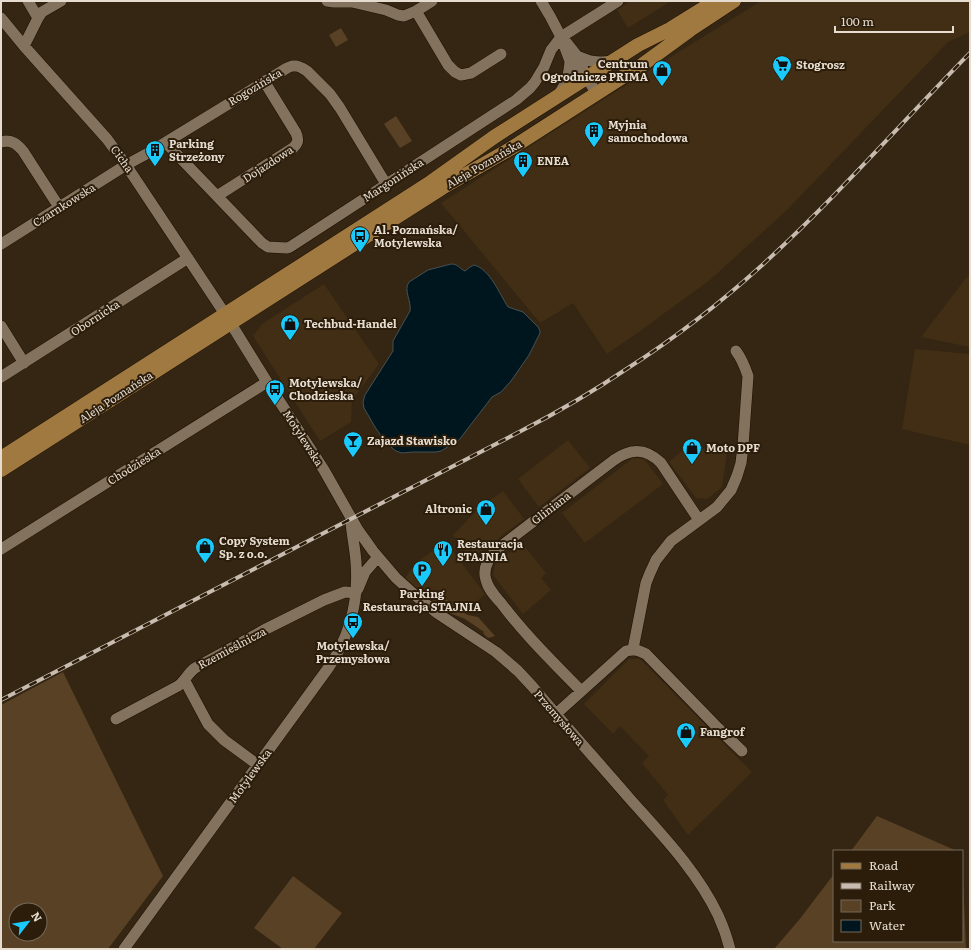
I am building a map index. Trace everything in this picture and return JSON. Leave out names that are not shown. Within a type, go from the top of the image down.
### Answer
[{"type":"main road","name":"Aleja Poznańska","points":[[1,470],[432,182],[494,137],[638,45],[676,26],[715,1]]},
{"type":"main road","name":"Aleja Poznańska","points":[[1,458],[442,188],[520,143],[642,65],[690,30],[734,1]]},
{"type":"main road","points":[[520,143],[517,136],[518,131],[530,114]]},
{"type":"street","points":[[28,1],[38,18]]},
{"type":"street","points":[[24,46],[42,12],[61,1]]},
{"type":"street","points":[[327,1],[352,2],[386,10],[401,16],[416,11],[432,1]]},
{"type":"street","points":[[541,1],[561,37],[597,94]]},
{"type":"street","name":"Margonińska","points":[[166,142],[262,243],[268,247],[287,248],[509,105],[535,82],[544,67],[551,50],[561,37],[618,1]]},
{"type":"street","points":[[416,11],[448,65],[455,72],[463,75],[471,73],[501,54]]},
{"type":"street","name":"Cicha","points":[[1,18],[5,31],[24,46],[107,139],[126,165],[228,319]]},
{"type":"street","points":[[574,58],[596,63],[612,61]]},
{"type":"street","points":[[557,97],[567,82],[574,58]]},
{"type":"street","name":"Rogozińska","points":[[126,165],[264,81],[292,66],[302,68],[330,94],[386,184]]},
{"type":"street","name":"Dojazdowa","points":[[217,196],[293,148],[298,141],[296,134],[264,81]]},
{"type":"street","points":[[1,142],[10,141],[24,151],[60,208]]},
{"type":"street","name":"Czarnkowska","points":[[1,244],[126,165]]},
{"type":"street","name":"Obornicka","points":[[1,377],[188,258]]},
{"type":"street","name":"Motylewska","points":[[124,949],[333,661],[349,628],[356,593],[356,561],[351,519],[327,476],[228,319]]},
{"type":"street","points":[[1,326],[24,362]]},
{"type":"street","points":[[633,649],[646,583],[656,560],[671,541],[717,507],[731,490],[737,476],[741,463],[743,446],[748,376],[746,368],[736,351]]},
{"type":"street","name":"Chodzieska","points":[[1,549],[267,382]]},
{"type":"street","name":"Gliniana","points":[[581,691],[516,623],[490,589],[486,580],[485,571],[490,557],[502,545],[614,460],[630,452],[647,452],[655,457],[661,463],[699,520]]},
{"type":"street","name":"Przemysłowa","points":[[351,519],[365,541],[396,578],[446,619],[485,644],[509,662],[532,686],[662,835],[697,878],[717,914],[730,949]]},
{"type":"street","points":[[356,561],[364,554],[375,554]]},
{"type":"street","name":"Motylewska","points":[[356,593],[375,554]]},
{"type":"street","name":"Rzemieślnicza","points":[[116,719],[178,686],[185,681],[190,671],[264,630],[336,595],[345,592],[356,593]]},
{"type":"street","points":[[556,714],[626,652],[633,649],[646,654],[742,751]]},
{"type":"street","points":[[185,681],[208,724],[224,740],[258,765]]},
{"type":"shaded area","points":[[628,1],[671,1],[628,28],[617,10]]},
{"type":"shaded area","points":[[761,1],[970,1],[970,32],[948,42],[787,210],[711,279],[607,354],[573,303],[540,323],[441,203]]},
{"type":"shaded area","points":[[970,277],[970,347],[921,337],[966,278]]},
{"type":"shaded area","points":[[324,284],[379,364],[352,400],[351,422],[320,441],[253,336],[262,324]]},
{"type":"shaded area","points":[[915,349],[970,354],[970,445],[902,429]]},
{"type":"shaded area","points":[[568,440],[590,468],[539,507],[518,479]]},
{"type":"shaded area","points":[[687,447],[727,452],[722,487],[707,499],[696,498],[669,462]]},
{"type":"shaded area","points":[[633,458],[644,459],[663,484],[585,543],[562,513]]},
{"type":"shaded area","points":[[503,491],[524,519],[472,559],[453,535],[478,509]]},
{"type":"shaded area","points":[[445,541],[485,594],[460,617],[450,613],[431,600],[405,578],[416,563]]},
{"type":"shaded area","points":[[522,543],[546,573],[541,578],[551,590],[523,614],[493,575],[495,564]]},
{"type":"shaded area","points":[[629,659],[640,659],[752,772],[688,835],[663,800],[668,795],[642,763],[649,756],[620,726],[613,734],[584,704]]},
{"type":"green space","points":[[341,28],[348,40],[336,47],[329,35]]},
{"type":"green space","points":[[396,116],[412,141],[400,148],[384,124]]},
{"type":"green space","points":[[443,599],[447,600],[464,613],[478,617],[495,636],[488,638],[483,633],[484,632],[465,619],[450,613],[439,605]]},
{"type":"green space","points":[[63,672],[163,876],[108,949],[1,949],[1,705]]},
{"type":"green space","points":[[877,816],[955,850],[852,850]]},
{"type":"green space","points":[[833,875],[833,942],[963,942],[963,877],[966,949],[774,949],[799,920]]},
{"type":"green space","points":[[293,876],[342,913],[314,949],[283,949],[254,928]]},
{"type":"water","points":[[451,264],[465,271],[474,265],[480,267],[490,277],[508,307],[523,312],[538,327],[540,333],[529,355],[511,381],[501,392],[492,397],[459,440],[441,451],[402,453],[396,451],[386,443],[364,408],[363,402],[365,395],[393,351],[393,341],[410,311],[407,285],[409,282],[428,270]]},
{"type":"railway","points":[[1,700],[535,424],[589,393],[645,357],[680,333],[760,267],[841,189],[970,53]]},
{"type":"place","name":"Stogrosz","points":[[782,82]]},
{"type":"place","name":"Centrum Ogrodnicze PRIMA","points":[[662,87]]},
{"type":"place","name":"Myjnia samochodowa","points":[[594,148]]},
{"type":"place","name":"Parking Strzeżony","points":[[155,167]]},
{"type":"place","name":"ENEA","points":[[523,178]]},
{"type":"place","name":"Al. Poznańska/ Motylewska","points":[[360,253]]},
{"type":"place","name":"Techbud-Handel","points":[[290,341]]},
{"type":"place","name":"Motylewska/ Chodzieska","points":[[275,406]]},
{"type":"place","name":"Zajazd Stawisko","points":[[353,458]]},
{"type":"place","name":"Moto DPF","points":[[692,465]]},
{"type":"place","name":"Altronic","points":[[486,526]]},
{"type":"place","name":"Copy System Sp. z o.o.","points":[[205,564]]},
{"type":"place","name":"Restauracja STAJNIA","points":[[443,567]]},
{"type":"place","name":"Parking Restauracja STAJNIA","points":[[422,587]]},
{"type":"place","name":"Motylewska/ Przemysłowa","points":[[353,639]]},
{"type":"place","name":"Fangrof","points":[[686,749]]}]
